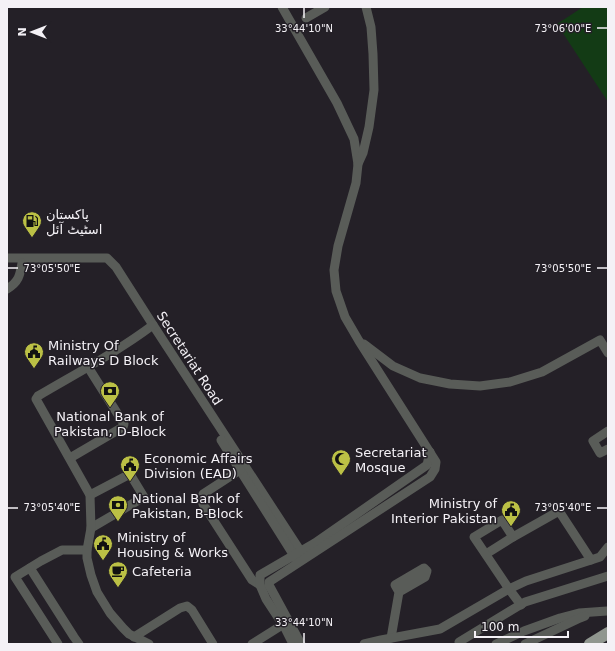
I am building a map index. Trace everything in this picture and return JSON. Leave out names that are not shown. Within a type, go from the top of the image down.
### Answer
[{"type":"main road","points":[[590,644],[608,633]]},
{"type":"street","points":[[282,7],[337,103],[354,138],[358,164],[356,183],[338,246],[334,270],[336,291],[345,317],[359,341],[436,462],[435,469],[430,477],[300,557],[260,575],[260,585],[266,599],[301,644]]},
{"type":"street","points":[[306,18],[325,7]]},
{"type":"street","points":[[358,164],[363,153],[369,128],[374,90],[371,27],[366,7]]},
{"type":"street","name":"Secretariat Road","points":[[7,258],[108,258],[116,267],[240,470],[300,557]]},
{"type":"street","name":"Secretariat Road","points":[[7,263],[96,262],[109,266],[114,270],[300,557]]},
{"type":"street","points":[[7,289],[14,285],[11,283],[20,275],[22,263]]},
{"type":"street","points":[[149,644],[134,636],[116,621],[97,592],[87,558],[91,528],[90,495],[36,399],[38,396],[151,326]]},
{"type":"street","points":[[359,341],[393,366],[420,378],[450,384],[480,386],[510,382],[542,372],[600,340],[608,353]]},
{"type":"street","points":[[70,458],[122,427],[124,424],[88,366]]},
{"type":"street","points":[[608,431],[593,442],[600,453],[608,449]]},
{"type":"street","points":[[293,644],[286,623],[269,586],[269,582],[321,539],[427,465],[430,452]]},
{"type":"street","points":[[240,470],[203,494],[202,504],[252,580],[260,585]]},
{"type":"street","points":[[90,495],[130,474],[144,497],[91,528]]},
{"type":"street","points":[[486,554],[512,536],[559,511],[592,560]]},
{"type":"street","points":[[512,536],[502,520],[474,537],[521,605]]},
{"type":"street","points":[[364,644],[440,629],[509,589],[526,581],[600,557],[608,547]]},
{"type":"street","points":[[58,644],[15,577],[62,550],[87,550]]},
{"type":"street","points":[[30,568],[79,644]]},
{"type":"street","points":[[459,642],[525,602],[608,576]]},
{"type":"street","points":[[391,638],[399,592]]},
{"type":"street","points":[[134,636],[180,608],[187,606],[192,610],[213,644]]},
{"type":"street","points":[[496,644],[560,618],[579,613],[604,611],[580,618],[525,644]]},
{"type":"street","points":[[252,644],[286,623]]},
{"type":"green space","points":[[583,7],[608,7],[608,102],[557,24]]},
{"type":"place","name":"پاکستان اسٹیٹ آئل","points":[[32,238]]},
{"type":"place","name":"Ministry Of Railways D Block","points":[[34,369]]},
{"type":"place","name":"National Bank of Pakistan, D-Block","points":[[110,408]]},
{"type":"place","name":"Secretariat Mosque","points":[[341,476]]},
{"type":"place","name":"Economic Affairs Division (EAD)","points":[[130,482]]},
{"type":"place","name":"National Bank of Pakistan, B-Block","points":[[118,522]]},
{"type":"place","name":"Ministry of Interior Pakistan","points":[[511,527]]},
{"type":"place","name":"Ministry of Housing & Works","points":[[103,561]]},
{"type":"place","name":"Cafeteria","points":[[118,588]]}]
